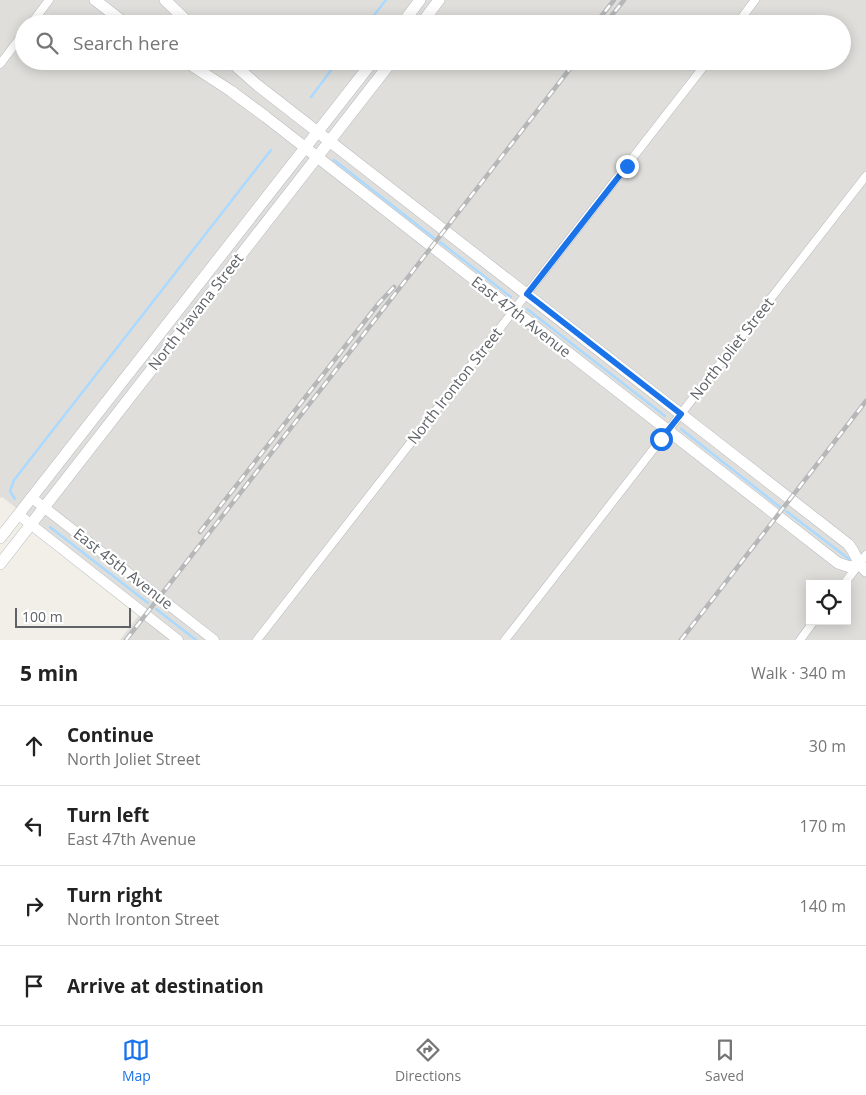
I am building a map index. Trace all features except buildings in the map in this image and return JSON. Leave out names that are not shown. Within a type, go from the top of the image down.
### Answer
[{"type":"main road","points":[[96,0],[115,15]]},
{"type":"main road","points":[[165,0],[181,15]]},
{"type":"main road","points":[[409,15],[420,0]]},
{"type":"main road","points":[[428,15],[439,0]]},
{"type":"main road","name":"East 47th Avenue","points":[[199,70],[236,94],[838,563],[843,566],[862,568]]},
{"type":"main road","name":"East 47th Avenue","points":[[239,70],[848,544],[854,551],[862,568]]},
{"type":"main road","name":"North Havana Street","points":[[0,538],[366,70]]},
{"type":"main road","name":"North Havana Street","points":[[0,564],[385,70]]},
{"type":"street","points":[[38,15],[49,0]]},
{"type":"street","points":[[744,15],[756,0]]},
{"type":"street","points":[[0,64],[15,45]]},
{"type":"street","name":"North Ironton Street","points":[[257,640],[701,70]]},
{"type":"street","name":"North Joliet Street","points":[[505,640],[866,176]]},
{"type":"street","name":"East 45th Avenue","points":[[32,498],[214,640]]},
{"type":"street","name":"East 45th Avenue","points":[[19,515],[178,640]]},
{"type":"street","points":[[848,580],[862,568],[866,555]]},
{"type":"street","points":[[800,640],[811,625]]},
{"type":"shaded area","points":[[0,0],[866,0],[866,640],[120,640],[145,607],[2,497],[0,498]]},
{"type":"waterway","points":[[374,15],[386,0]]},
{"type":"waterway","points":[[311,97],[331,70]]},
{"type":"waterway","points":[[15,499],[10,491],[14,480],[271,150]]},
{"type":"waterway","points":[[334,160],[434,238]]},
{"type":"waterway","points":[[440,242],[511,297]]},
{"type":"waterway","points":[[527,309],[665,416]]},
{"type":"waterway","points":[[681,429],[780,507]]},
{"type":"waterway","points":[[786,511],[849,559]]},
{"type":"waterway","points":[[50,527],[148,603]]},
{"type":"waterway","points":[[156,609],[196,640]]},
{"type":"railway","points":[[602,15],[614,0]]},
{"type":"railway","points":[[612,15],[624,0]]},
{"type":"railway","points":[[126,640],[569,70]]},
{"type":"railway","points":[[200,532],[379,303],[394,287]]},
{"type":"railway","points":[[681,640],[866,401]]},
{"type":"route","points":[[627,166],[527,294],[681,414],[661,439]]}]
